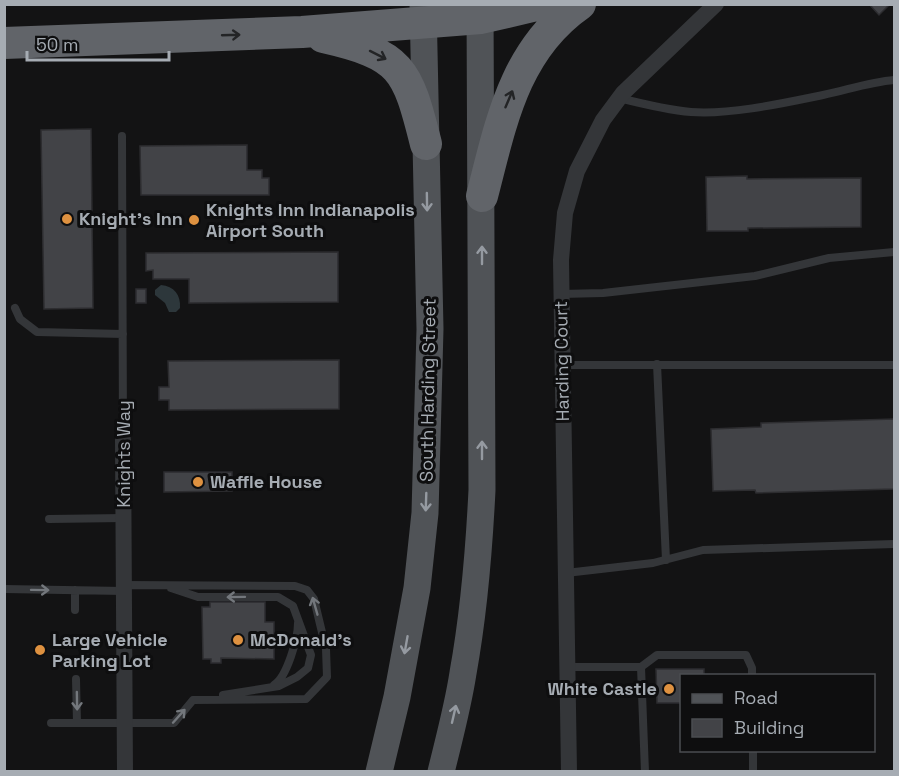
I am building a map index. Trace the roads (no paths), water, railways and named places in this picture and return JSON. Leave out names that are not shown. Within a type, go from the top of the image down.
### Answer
[{"type":"highway","points":[[4,43],[302,32],[423,13],[480,11],[540,4]]},
{"type":"highway","points":[[482,196],[504,110],[522,68],[542,39],[580,4]]},
{"type":"highway","points":[[302,32],[354,44],[394,63],[414,96],[426,144]]},
{"type":"main road","points":[[441,771],[463,674],[479,541],[482,478],[480,11]]},
{"type":"main road","name":"South Harding Street","points":[[379,771],[397,697],[417,588],[425,513],[430,329],[423,13]]},
{"type":"street","name":"Harding Court","points":[[569,771],[561,294],[565,213],[577,171],[603,120],[619,98],[716,4]]},
{"type":"street","name":"Knights Way","points":[[123,440],[125,771]]},
{"type":"lane","points":[[619,98],[693,112],[732,110],[894,80]]},
{"type":"lane","name":"Knights Way","points":[[122,136],[123,440]]},
{"type":"lane","points":[[561,294],[603,293],[755,276],[829,258],[894,252]]},
{"type":"lane","points":[[15,308],[20,319],[37,332],[123,334]]},
{"type":"lane","points":[[657,364],[666,560]]},
{"type":"lane","points":[[562,365],[894,365]]},
{"type":"lane","points":[[49,519],[124,518]]},
{"type":"lane","points":[[566,573],[608,570],[666,560],[703,550],[894,544]]},
{"type":"lane","points":[[51,723],[174,723],[193,700],[260,690],[287,682],[304,673],[310,664],[309,648],[293,606],[278,597],[198,597],[163,585]]},
{"type":"lane","points":[[4,589],[75,590],[163,585],[295,586],[306,590],[314,598],[326,650],[327,677],[306,699],[193,700]]},
{"type":"lane","points":[[75,590],[75,610]]},
{"type":"lane","points":[[260,690],[277,683],[282,678],[297,633],[298,618]]},
{"type":"lane","points":[[568,667],[641,667],[657,655],[746,655],[752,668],[752,674]]},
{"type":"lane","points":[[641,667],[645,771]]},
{"type":"lane","points":[[76,679],[77,723]]},
{"type":"lane","points":[[753,752],[753,771]]},
{"type":"place","name":"Knight's Inn","points":[[67,219]]},
{"type":"place","name":"Knights Inn Indianapolis Airport South","points":[[194,220]]},
{"type":"place","name":"Waffle House","points":[[198,482]]},
{"type":"place","name":"McDonald's","points":[[238,640]]},
{"type":"place","name":"Large Vehicle Parking Lot","points":[[40,650]]},
{"type":"place","name":"White Castle","points":[[669,689]]}]
